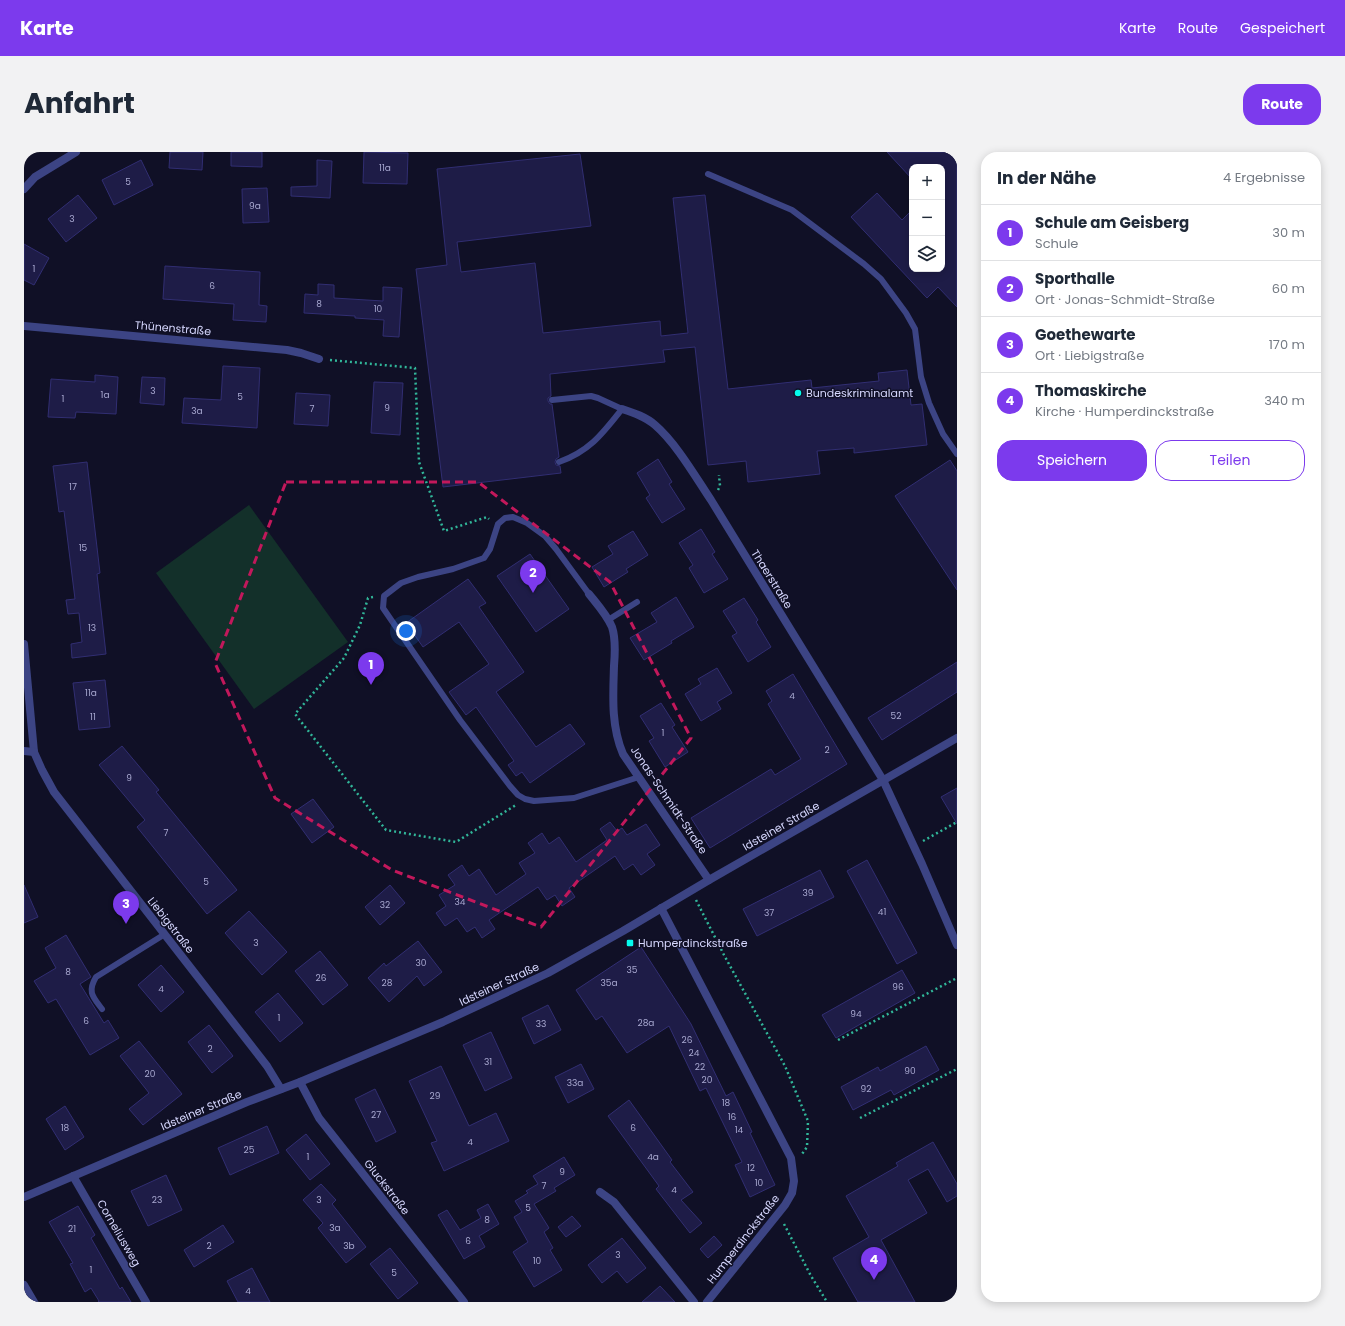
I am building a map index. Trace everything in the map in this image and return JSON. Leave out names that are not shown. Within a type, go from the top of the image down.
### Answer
[{"type":"street","points":[[24,189],[36,177],[76,152]]},
{"type":"street","name":"Thünenstraße","points":[[24,326],[287,350],[319,359]]},
{"type":"street","name":"Thaerstraße","points":[[622,409],[640,416],[655,425],[685,460],[711,500],[883,780],[914,846],[957,945]]},
{"type":"street","name":"Jonas-Schmidt-Straße","points":[[589,594],[612,628],[615,649],[613,704],[618,742],[623,754],[708,880]]},
{"type":"street","name":"Liebigstraße","points":[[24,644],[34,752],[54,792],[267,1066],[281,1089]]},
{"type":"street","name":"Idsteiner Straße","points":[[24,1197],[247,1102],[300,1082],[443,1022],[514,989],[580,956],[708,880],[957,738]]},
{"type":"street","points":[[24,751],[34,752]]},
{"type":"street","name":"Humperdinckstraße","points":[[661,908],[791,1158],[794,1181],[792,1193],[778,1213],[707,1302]]},
{"type":"street","name":"Gluckstraße","points":[[300,1082],[319,1118],[464,1302]]},
{"type":"street","name":"Corneliusweg","points":[[73,1176],[146,1302]]},
{"type":"street","points":[[600,1192],[614,1202],[694,1302]]},
{"type":"street","points":[[24,1285],[34,1302]]},
{"type":"lane","points":[[708,174],[792,210],[864,264],[884,282],[906,313],[915,329],[922,377],[929,403],[943,434],[957,454]]},
{"type":"lane","points":[[552,400],[591,396],[622,409],[596,440],[573,456],[559,462]]},
{"type":"lane","points":[[589,594],[545,536],[527,523],[513,517],[505,518],[498,524],[490,549],[484,558],[453,569],[418,577],[402,583],[384,596],[383,608],[460,720],[518,795],[525,799],[534,801],[574,798],[639,777]]},
{"type":"lane","points":[[608,620],[637,602]]},
{"type":"lane","points":[[102,1009],[92,996],[91,985],[96,977],[165,934]]},
{"type":"path","points":[[319,359],[415,368],[419,462],[444,531],[487,517],[498,524]]},
{"type":"path","points":[[719,475],[720,482]]},
{"type":"path","points":[[384,596],[368,598],[360,625],[344,658],[295,714],[386,830],[456,842],[525,799]]},
{"type":"path","points":[[914,846],[957,822]]},
{"type":"path","points":[[691,891],[724,955],[786,1066],[808,1121],[807,1147],[792,1167]]},
{"type":"path","points":[[838,1040],[957,978]]},
{"type":"path","points":[[860,1118],[957,1069]]},
{"type":"path","points":[[778,1213],[811,1276],[827,1302]]},
{"type":"highlighted area","points":[[286,482],[478,482],[610,582],[691,738],[541,927],[392,870],[275,798],[215,663]]},
{"type":"green space","points":[[249,505],[348,642],[254,709],[156,573]]},
{"type":"building","points":[[170,152],[203,152],[202,170],[169,168]]},
{"type":"building","points":[[231,152],[262,152],[262,167],[231,166]]},
{"type":"building","points":[[364,152],[408,153],[407,184],[363,183]]},
{"type":"building","points":[[887,152],[957,152],[957,307],[938,287],[927,298],[851,217],[877,193],[902,220],[909,213],[909,272],[945,272],[945,164],[909,164],[909,176]]},
{"type":"building","points":[[580,154],[591,226],[457,242],[461,272],[535,263],[543,333],[660,321],[661,336],[688,333],[673,198],[705,195],[728,389],[811,380],[812,388],[879,381],[878,373],[907,370],[911,405],[922,404],[927,445],[854,453],[854,448],[817,451],[820,474],[748,482],[746,461],[708,465],[695,347],[663,350],[665,362],[550,374],[551,396],[548,398],[548,401],[552,404],[559,457],[555,462],[556,465],[560,466],[561,473],[443,487],[416,269],[447,265],[437,169]]},
{"type":"building","points":[[141,160],[153,185],[114,205],[102,180]]},
{"type":"building","points":[[317,160],[332,161],[330,198],[291,196],[291,187],[317,186]]},
{"type":"building","points":[[267,188],[269,222],[243,223],[242,189]]},
{"type":"building","points":[[78,195],[97,218],[66,242],[48,219]]},
{"type":"building","points":[[24,244],[49,258],[34,285],[24,280]]},
{"type":"building","points":[[165,266],[260,272],[259,305],[267,306],[266,322],[233,320],[234,304],[163,299]]},
{"type":"building","points":[[318,284],[334,285],[334,298],[383,301],[383,287],[402,288],[399,337],[383,336],[384,320],[355,318],[355,316],[304,313],[305,294],[318,295]]},
{"type":"building","points":[[223,366],[260,368],[257,428],[182,423],[184,398],[221,400]]},
{"type":"building","points":[[95,375],[118,377],[116,414],[76,412],[75,418],[48,417],[51,379],[95,382]]},
{"type":"building","points":[[142,377],[165,378],[164,405],[140,403]]},
{"type":"building","points":[[374,382],[403,383],[400,435],[371,433]]},
{"type":"building","points":[[296,393],[330,395],[328,426],[294,424]]},
{"type":"building","points":[[658,459],[672,482],[669,484],[685,509],[662,523],[646,498],[650,495],[637,473]]},
{"type":"building","points":[[950,460],[957,471],[957,590],[895,496]]},
{"type":"building","points":[[87,462],[100,573],[97,574],[106,654],[72,658],[71,644],[82,642],[79,613],[68,614],[66,600],[75,599],[64,511],[59,512],[53,466]]},
{"type":"building","points":[[701,529],[715,552],[712,554],[728,579],[704,593],[689,568],[693,565],[679,543]]},
{"type":"building","points":[[633,531],[648,555],[626,569],[628,572],[604,587],[592,567],[613,554],[608,546]]},
{"type":"building","points":[[530,554],[569,609],[536,632],[497,576]]},
{"type":"building","points":[[468,579],[486,603],[479,607],[524,672],[496,692],[536,747],[570,724],[585,744],[530,783],[522,772],[516,776],[508,765],[514,761],[476,707],[466,715],[449,692],[489,664],[459,622],[423,647],[406,623]]},
{"type":"building","points":[[676,597],[694,627],[671,641],[672,643],[644,660],[630,638],[657,622],[651,613]]},
{"type":"building","points":[[744,598],[758,620],[756,622],[771,647],[748,662],[732,636],[737,633],[723,611]]},
{"type":"building","points":[[957,662],[957,692],[882,740],[868,718]]},
{"type":"building","points":[[717,668],[732,693],[717,702],[721,709],[701,721],[685,694],[701,684],[698,679]]},
{"type":"building","points":[[793,674],[847,764],[710,848],[691,818],[771,769],[775,775],[801,759],[768,704],[772,701],[766,691]]},
{"type":"building","points":[[105,680],[110,727],[79,730],[73,683]]},
{"type":"building","points":[[661,703],[675,725],[672,727],[688,752],[665,767],[649,741],[654,738],[640,716]]},
{"type":"building","points":[[122,746],[159,790],[156,792],[237,890],[207,914],[137,827],[145,820],[99,765]]},
{"type":"building","points":[[957,788],[957,824],[941,797]]},
{"type":"building","points":[[313,799],[334,827],[312,843],[291,814]]},
{"type":"building","points":[[610,822],[617,831],[622,828],[627,835],[646,824],[660,845],[647,854],[655,865],[641,875],[633,864],[624,870],[615,856],[569,888],[575,897],[562,906],[555,895],[547,900],[538,887],[489,920],[495,929],[482,938],[475,927],[467,932],[457,918],[445,926],[436,913],[446,906],[439,895],[455,885],[448,875],[462,865],[469,876],[479,869],[496,895],[526,874],[519,863],[535,853],[528,843],[542,833],[549,844],[559,837],[576,862],[607,840],[600,829]]},
{"type":"building","points":[[867,860],[917,953],[897,964],[847,871]]},
{"type":"building","points":[[820,870],[834,897],[757,936],[743,909]]},
{"type":"building","points":[[24,885],[38,917],[24,923]]},
{"type":"building","points":[[390,885],[405,903],[380,925],[365,907]]},
{"type":"building","points":[[249,911],[287,952],[262,975],[225,933]]},
{"type":"building","points":[[66,935],[91,977],[80,984],[104,1023],[108,1020],[119,1038],[90,1055],[56,999],[48,1003],[34,981],[56,968],[45,948]]},
{"type":"building","points":[[418,941],[442,972],[424,986],[417,976],[389,1002],[368,978],[384,963],[386,966]]},
{"type":"building","points":[[641,947],[691,1024],[726,1096],[733,1092],[752,1132],[750,1133],[775,1185],[750,1197],[735,1165],[742,1162],[706,1088],[700,1091],[669,1026],[627,1053],[602,1016],[596,1020],[576,990]]},
{"type":"building","points":[[320,951],[348,985],[323,1005],[295,971]]},
{"type":"building","points":[[161,965],[184,992],[161,1012],[138,985]]},
{"type":"building","points":[[902,970],[915,993],[836,1038],[822,1015]]},
{"type":"building","points":[[278,993],[303,1023],[280,1042],[255,1012]]},
{"type":"building","points":[[548,1005],[561,1030],[534,1044],[522,1018]]},
{"type":"building","points":[[209,1025],[233,1056],[212,1073],[188,1042]]},
{"type":"building","points":[[491,1032],[512,1078],[485,1091],[463,1045]]},
{"type":"building","points":[[139,1041],[182,1094],[143,1125],[129,1109],[149,1093],[120,1056]]},
{"type":"building","points":[[926,1046],[939,1070],[894,1095],[891,1090],[853,1110],[841,1087],[878,1067],[880,1071]]},
{"type":"building","points":[[581,1064],[594,1089],[568,1103],[555,1077]]},
{"type":"building","points":[[441,1066],[469,1126],[496,1113],[509,1141],[444,1171],[431,1143],[437,1141],[409,1081]]},
{"type":"building","points":[[375,1089],[396,1132],[376,1142],[355,1099]]},
{"type":"building","points":[[629,1100],[672,1160],[670,1162],[693,1192],[681,1200],[702,1223],[690,1233],[656,1189],[659,1186],[608,1116]]},
{"type":"building","points":[[65,1106],[84,1137],[65,1150],[46,1119]]},
{"type":"building","points":[[267,1126],[279,1153],[230,1175],[218,1148]]},
{"type":"building","points":[[306,1134],[330,1164],[310,1180],[286,1150]]},
{"type":"building","points":[[933,1142],[957,1184],[957,1196],[947,1202],[928,1169],[908,1180],[927,1213],[881,1240],[915,1302],[858,1302],[833,1258],[869,1237],[846,1196],[898,1166],[896,1163]]},
{"type":"building","points":[[564,1157],[575,1175],[554,1188],[556,1191],[534,1204],[549,1228],[544,1232],[553,1248],[550,1250],[562,1270],[534,1287],[513,1252],[528,1242],[514,1217],[522,1212],[515,1201],[528,1193],[526,1191],[538,1184],[533,1176]]},
{"type":"building","points":[[166,1175],[182,1210],[148,1226],[131,1191]]},
{"type":"building","points":[[321,1184],[336,1200],[332,1204],[366,1247],[346,1263],[318,1228],[323,1223],[303,1200]]},
{"type":"building","points":[[488,1204],[499,1224],[479,1236],[485,1247],[464,1259],[438,1215],[447,1210],[460,1230],[481,1218],[477,1210]]},
{"type":"building","points":[[78,1206],[95,1235],[91,1238],[120,1289],[122,1287],[131,1302],[98,1302],[99,1301],[91,1288],[85,1292],[70,1264],[73,1263],[49,1222]]},
{"type":"building","points":[[572,1216],[581,1226],[566,1237],[558,1227]]},
{"type":"building","points":[[223,1225],[234,1242],[194,1267],[184,1250]]},
{"type":"building","points":[[714,1236],[722,1245],[708,1258],[700,1249]]},
{"type":"building","points":[[622,1238],[646,1268],[627,1283],[617,1271],[602,1283],[588,1265]]},
{"type":"building","points":[[390,1248],[418,1283],[398,1299],[370,1264]]},
{"type":"building","points":[[252,1268],[270,1302],[238,1302],[227,1281]]},
{"type":"building","points":[[660,1286],[675,1302],[642,1302]]},
{"type":"place","name":"Bundeskriminalamt","points":[[798,393]]},
{"type":"place","name":"Sporthalle","points":[[533,593]]},
{"type":"place","name":"Schule am Geisberg","points":[[371,685]]},
{"type":"place","name":"Goethewarte","points":[[126,924]]},
{"type":"place","name":"Humperdinckstraße","points":[[630,943]]},
{"type":"place","name":"Thomaskirche","points":[[874,1280]]}]
